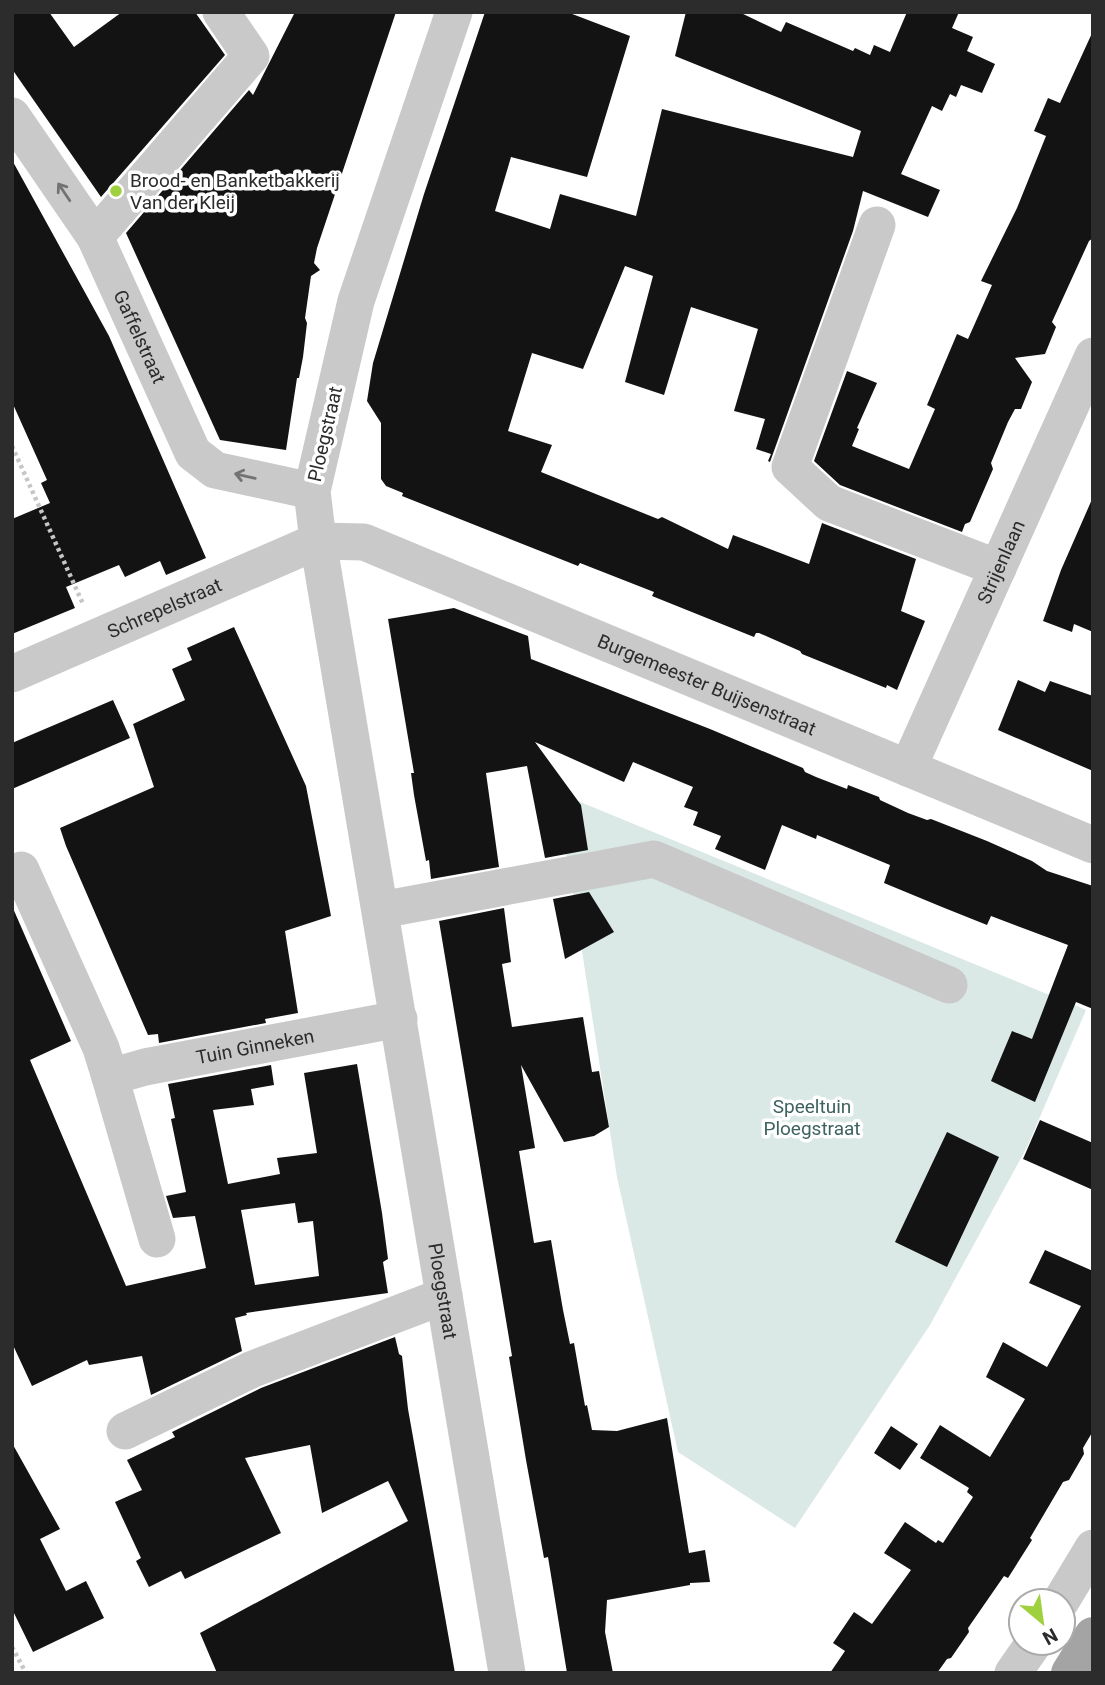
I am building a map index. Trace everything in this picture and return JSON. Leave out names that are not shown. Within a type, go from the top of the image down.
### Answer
[{"type":"main road","points":[[1070,1673],[1093,1636]]},
{"type":"street","points":[[95,237],[251,56],[221,12]]},
{"type":"street","name":"Ploegstraat","points":[[454,12],[356,301],[312,491],[318,541],[508,1673]]},
{"type":"street","name":"Gaffelstraat","points":[[12,116],[95,237],[193,453],[215,470],[312,491]]},
{"type":"street","points":[[877,225],[790,467],[830,503],[998,568]]},
{"type":"street","name":"Strijenlaan","points":[[908,768],[1093,356]]},
{"type":"street","name":"Schrepelstraat","points":[[12,674],[318,541]]},
{"type":"street","name":"Burgemeester Buijsenstraat","points":[[318,541],[364,542],[1093,845]]},
{"type":"street","points":[[381,910],[654,859],[949,985]]},
{"type":"street","points":[[21,870],[101,1048],[157,1239]]},
{"type":"street","name":"Tuin Ginneken","points":[[110,1077],[145,1067],[399,1019]]},
{"type":"street","points":[[124,1431],[253,1369],[444,1296]]},
{"type":"street","points":[[1069,1587],[1093,1548]]},
{"type":"street","points":[[1013,1673],[1024,1657]]},
{"type":"path","points":[[12,446],[97,637]]},
{"type":"path","points":[[12,1647],[26,1673]]},
{"type":"green space","name":"Speeltuin Ploegstraat","points":[[551,790],[1086,1010],[1027,1147],[930,1325],[795,1528],[678,1452],[617,1177],[569,867]]},
{"type":"building","points":[[12,12],[49,12],[74,47],[122,12],[195,12],[225,55],[101,197],[12,69]]},
{"type":"building","points":[[295,12],[396,12],[317,248],[314,263],[320,270],[311,276],[303,357],[297,378],[286,450],[220,440],[126,233],[249,90],[253,95]]},
{"type":"building","points":[[485,12],[567,12],[630,36],[587,177],[511,157],[495,211],[550,229],[560,194],[636,216],[662,109],[853,157],[861,131],[675,56],[686,12],[739,12],[781,32],[786,22],[853,51],[855,48],[870,55],[874,45],[890,52],[907,12],[959,12],[952,28],[973,37],[967,51],[995,64],[982,93],[961,85],[956,97],[950,94],[942,111],[932,106],[901,174],[940,190],[928,217],[863,191],[853,231],[770,462],[768,461],[771,454],[756,449],[765,419],[734,411],[758,329],[691,307],[664,395],[625,382],[653,276],[625,266],[583,369],[532,353],[508,431],[552,445],[541,472],[658,519],[662,517],[728,549],[733,535],[809,564],[822,523],[916,559],[901,611],[925,621],[897,690],[802,654],[759,633],[754,637],[652,596],[654,592],[580,563],[578,566],[402,496],[403,493],[386,486],[381,479],[381,423],[367,401],[373,363],[424,194]]},
{"type":"building","points":[[1093,31],[1093,238],[1089,241],[1052,322],[1056,327],[1045,354],[1015,358],[1032,382],[1021,409],[1015,409],[1008,422],[991,463],[993,469],[970,522],[965,524],[962,532],[840,485],[814,461],[847,371],[877,383],[852,446],[909,469],[935,409],[927,405],[957,334],[968,339],[992,285],[981,281],[1017,208],[1046,136],[1034,131],[1048,98],[1060,103]]},
{"type":"building","points":[[12,160],[109,336],[206,558],[166,575],[160,561],[125,577],[119,565],[66,587],[75,608],[12,634],[12,519],[50,503],[41,483],[47,480],[12,402]]},
{"type":"building","points":[[1093,497],[1093,632],[1074,624],[1072,632],[1043,621],[1061,570]]},
{"type":"building","points":[[454,608],[528,636],[531,659],[710,729],[803,768],[805,772],[816,777],[847,789],[848,785],[879,797],[880,800],[908,813],[987,841],[1032,861],[1047,871],[1093,886],[1093,1009],[1076,1002],[1035,1102],[991,1081],[1012,1031],[1032,1039],[1068,945],[991,916],[987,925],[884,883],[890,865],[817,835],[816,839],[782,825],[765,870],[715,849],[721,836],[693,825],[698,812],[684,807],[693,787],[633,762],[624,782],[535,742],[581,805],[588,850],[545,858],[527,766],[486,773],[499,867],[431,879],[414,795],[411,773],[414,773],[388,619]]},
{"type":"building","points":[[234,627],[306,786],[331,916],[285,931],[298,1013],[265,1019],[266,1023],[159,1043],[158,1034],[148,1035],[60,828],[154,787],[133,724],[185,700],[172,669],[192,660],[187,648]]},
{"type":"building","points":[[1018,680],[1045,692],[1050,681],[1093,696],[1093,771],[998,730]]},
{"type":"building","points":[[113,700],[130,738],[12,789],[12,743]]},
{"type":"building","points":[[589,892],[614,932],[565,959],[553,899]]},
{"type":"building","points":[[12,906],[71,1041],[30,1060],[126,1286],[206,1268],[195,1216],[173,1218],[166,1196],[186,1192],[171,1119],[175,1118],[168,1084],[271,1065],[274,1085],[251,1089],[254,1105],[213,1110],[228,1184],[280,1174],[277,1158],[317,1153],[304,1073],[357,1064],[382,1213],[388,1259],[383,1262],[388,1293],[246,1313],[247,1315],[235,1318],[242,1351],[151,1395],[142,1356],[89,1365],[87,1360],[32,1386],[12,1343]],"holes":[[[295,1203],[298,1223],[313,1221],[319,1276],[255,1285],[241,1210]]]},
{"type":"building","points":[[504,908],[511,962],[502,964],[512,1027],[583,1017],[592,1072],[599,1071],[609,1127],[594,1136],[564,1142],[521,1065],[535,1148],[519,1151],[534,1243],[551,1240],[570,1344],[574,1343],[592,1430],[617,1431],[667,1418],[689,1553],[705,1550],[710,1582],[690,1583],[607,1600],[605,1632],[613,1673],[567,1673],[548,1557],[544,1558],[526,1460],[509,1357],[512,1356],[439,921]]},
{"type":"building","points":[[1040,1120],[1093,1143],[1093,1190],[1023,1159]]},
{"type":"building","points":[[947,1132],[999,1157],[947,1267],[895,1242]]},
{"type":"building","points":[[1045,1250],[1093,1271],[1093,1431],[1083,1448],[1084,1454],[1069,1480],[1063,1482],[1008,1578],[1004,1576],[968,1628],[969,1632],[937,1673],[830,1673],[845,1651],[833,1643],[854,1612],[872,1624],[911,1570],[884,1553],[905,1522],[936,1543],[938,1540],[943,1543],[973,1497],[967,1492],[969,1488],[920,1458],[940,1425],[990,1457],[1025,1399],[986,1377],[1003,1342],[1047,1367],[1081,1306],[1029,1283]]},
{"type":"building","points":[[395,1337],[399,1354],[402,1356],[408,1409],[455,1673],[217,1673],[200,1633],[408,1521],[388,1481],[322,1513],[310,1445],[245,1458],[281,1533],[185,1579],[181,1571],[149,1587],[136,1561],[141,1558],[115,1502],[142,1490],[127,1460],[175,1437],[172,1432],[261,1388]]},
{"type":"building","points":[[891,1426],[918,1444],[900,1470],[874,1453]]},
{"type":"building","points":[[12,1443],[60,1529],[40,1539],[66,1591],[86,1581],[104,1618],[33,1652],[12,1609]]},
{"type":"place","name":"Brood- en Banketbakkerij Van der Kleij","points":[[116,191]]}]
